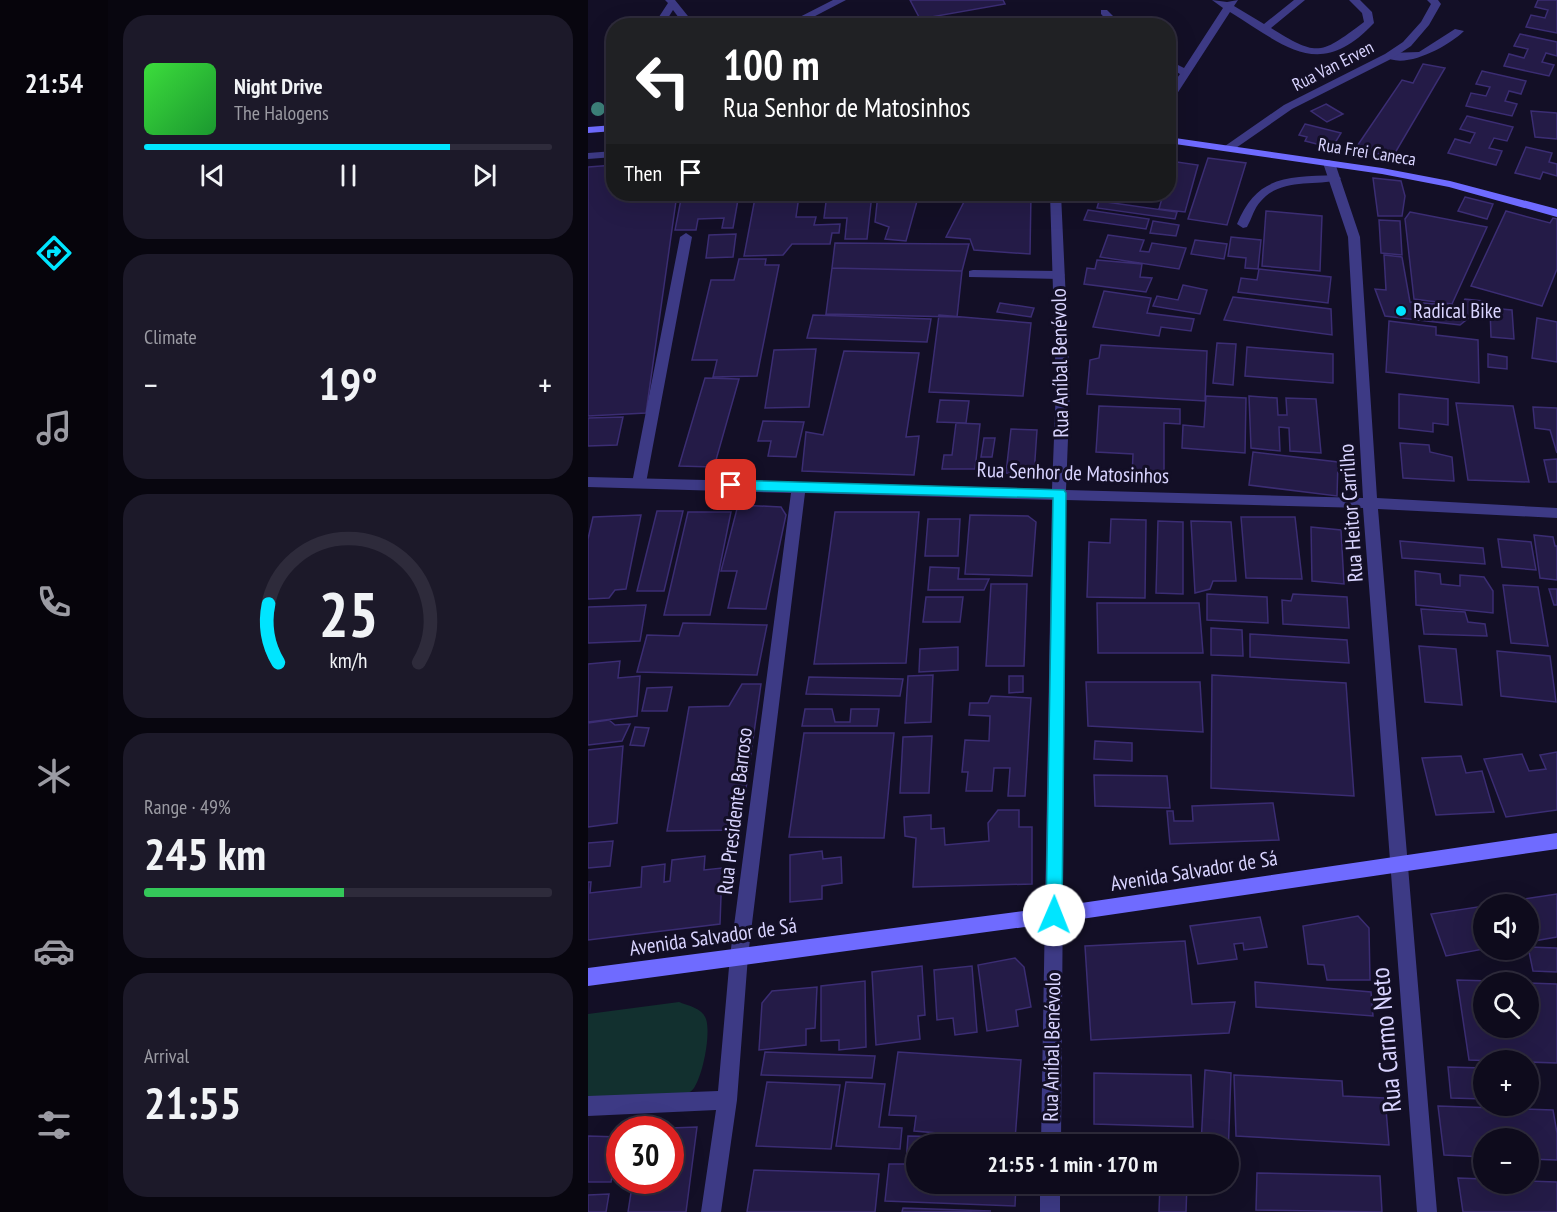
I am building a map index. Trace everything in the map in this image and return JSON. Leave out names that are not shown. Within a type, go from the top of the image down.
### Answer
[{"type":"main road","points":[[588,130],[606,129]]},
{"type":"main road","name":"Rua Frei Caneca","points":[[1176,141],[1450,184],[1557,213]]},
{"type":"main road","name":"Avenida Salvador de Sá","points":[[588,977],[1054,915],[1557,841]]},
{"type":"street","points":[[804,18],[841,0]]},
{"type":"street","points":[[1217,0],[1231,3],[1298,49],[1320,52],[1335,48],[1369,23],[1367,12],[1354,0]]},
{"type":"street","points":[[1265,28],[1300,0]]},
{"type":"street","name":"Rua Van Erven","points":[[1229,148],[1288,107],[1389,56],[1407,44],[1425,23],[1436,4],[1432,0]]},
{"type":"street","points":[[662,18],[671,2],[684,18]]},
{"type":"street","points":[[1176,88],[1231,3]]},
{"type":"street","points":[[1104,12],[1110,18]]},
{"type":"street","points":[[1389,56],[1421,55],[1459,31]]},
{"type":"street","points":[[1176,67],[1186,73]]},
{"type":"street","points":[[588,156],[606,155]]},
{"type":"street","name":"Rua Heitor Carrilho","points":[[1329,164],[1354,237],[1370,503],[1400,863]]},
{"type":"street","points":[[1243,224],[1247,209],[1253,200],[1266,189],[1290,182],[1335,178]]},
{"type":"street","name":"Rua Aníbal Benévolo","points":[[1051,1134],[1059,493],[1063,387],[1056,201]]},
{"type":"street","points":[[639,483],[686,237]]},
{"type":"street","points":[[974,274],[1059,275]]},
{"type":"street","name":"Rua Senhor de Matosinhos","points":[[588,482],[1059,493],[1370,503],[1557,513]]},
{"type":"street","name":"Rua Presidente Barroso","points":[[711,1212],[727,1100],[740,956],[799,487]]},
{"type":"street","name":"Rua Carmo Neto","points":[[1400,863],[1427,1212]]},
{"type":"street","points":[[588,1106],[727,1100]]},
{"type":"street","points":[[1050,1194],[1050,1212]]},
{"type":"green space","points":[[679,1002],[695,1008],[706,1019],[707,1044],[703,1064],[693,1089],[683,1096],[588,1101],[588,1014]]},
{"type":"building","points":[[910,0],[1003,0],[1005,4],[926,18],[919,18]]},
{"type":"building","points":[[1538,0],[1557,0],[1557,33],[1526,27],[1531,15],[1545,18],[1548,10],[1535,7]]},
{"type":"building","points":[[1520,34],[1557,42],[1557,56],[1546,53],[1542,62],[1554,65],[1549,76],[1504,66],[1509,54],[1524,58],[1528,49],[1514,46]]},
{"type":"building","points":[[1423,64],[1445,68],[1395,153],[1351,155],[1402,80],[1413,83]]},
{"type":"building","points":[[1482,71],[1526,81],[1521,94],[1509,91],[1505,101],[1517,104],[1512,116],[1466,106],[1471,93],[1486,96],[1490,87],[1476,84]]},
{"type":"building","points":[[1326,104],[1343,114],[1327,122],[1311,111]]},
{"type":"building","points":[[1531,111],[1557,113],[1557,139],[1535,137]]},
{"type":"building","points":[[1467,116],[1513,127],[1507,141],[1494,138],[1489,148],[1502,151],[1496,165],[1448,153],[1455,139],[1470,143],[1475,133],[1460,129]]},
{"type":"building","points":[[1305,124],[1341,133],[1332,148],[1305,141],[1307,137],[1299,135]]},
{"type":"building","points":[[1526,147],[1552,153],[1549,162],[1557,164],[1557,176],[1543,172],[1540,179],[1515,173]]},
{"type":"building","points":[[1208,158],[1246,163],[1227,225],[1188,219]]},
{"type":"building","points":[[1176,162],[1198,165],[1185,212],[1159,209],[1161,201],[1176,201]]},
{"type":"building","points":[[606,166],[606,201],[676,201],[646,413],[588,416],[588,167]]},
{"type":"building","points":[[1373,178],[1401,181],[1405,196],[1402,216],[1378,216]]},
{"type":"building","points":[[1465,197],[1493,204],[1487,219],[1458,211]]},
{"type":"building","points":[[681,201],[738,201],[733,228],[722,228],[724,218],[698,219],[696,230],[675,230]]},
{"type":"building","points":[[754,201],[798,201],[796,217],[816,217],[814,225],[840,224],[839,233],[832,233],[830,244],[792,244],[783,255],[744,256]]},
{"type":"building","points":[[826,201],[871,201],[867,239],[845,239],[847,218],[824,218]]},
{"type":"building","points":[[877,201],[917,201],[906,241],[885,239],[889,227],[875,222]]},
{"type":"building","points":[[964,201],[1031,201],[1030,254],[974,250],[970,239],[946,237]]},
{"type":"building","points":[[1099,201],[1177,212],[1175,219],[1097,208]]},
{"type":"building","points":[[1088,210],[1149,219],[1146,229],[1084,220]]},
{"type":"building","points":[[1266,211],[1322,216],[1320,271],[1262,266]]},
{"type":"building","points":[[1506,211],[1550,223],[1553,218],[1557,219],[1557,269],[1542,306],[1471,286]]},
{"type":"building","points":[[1410,212],[1487,227],[1452,304],[1414,299],[1405,219]]},
{"type":"building","points":[[1379,220],[1400,221],[1402,255],[1381,253]]},
{"type":"building","points":[[1153,221],[1179,225],[1176,236],[1150,233]]},
{"type":"building","points":[[736,234],[733,257],[706,258],[709,235]]},
{"type":"building","points":[[1108,235],[1144,240],[1140,251],[1149,252],[1152,243],[1186,248],[1179,269],[1100,257]]},
{"type":"building","points":[[1231,237],[1261,240],[1258,269],[1245,268],[1246,258],[1228,256]]},
{"type":"building","points":[[1195,240],[1227,244],[1224,259],[1191,254]]},
{"type":"building","points":[[835,243],[969,244],[962,271],[832,268]]},
{"type":"building","points":[[1384,255],[1402,257],[1410,302],[1461,306],[1465,299],[1483,301],[1485,318],[1470,317],[1460,325],[1385,316],[1375,289],[1386,290]]},
{"type":"building","points":[[739,259],[766,259],[765,265],[779,265],[757,376],[713,377],[717,360],[692,360],[711,280],[734,280]]},
{"type":"building","points":[[1097,260],[1142,264],[1140,277],[1152,278],[1146,292],[1084,284],[1087,268],[1095,269]]},
{"type":"building","points":[[832,268],[962,271],[957,317],[826,314]]},
{"type":"building","points":[[1259,269],[1331,277],[1328,303],[1238,292],[1241,278],[1257,280]]},
{"type":"building","points":[[1183,285],[1207,290],[1200,314],[1153,306],[1157,296],[1178,300]]},
{"type":"building","points":[[1104,291],[1151,298],[1147,313],[1194,319],[1191,331],[1161,327],[1159,336],[1093,327]]},
{"type":"building","points":[[1233,297],[1331,309],[1332,335],[1224,320]]},
{"type":"building","points":[[1000,303],[1034,308],[1031,317],[997,312]]},
{"type":"building","points":[[1490,308],[1512,310],[1514,339],[1491,337]]},
{"type":"building","points":[[813,315],[931,319],[927,342],[807,338]]},
{"type":"building","points":[[939,315],[1031,323],[1023,396],[929,392]]},
{"type":"building","points":[[1537,318],[1557,322],[1557,362],[1532,358]]},
{"type":"building","points":[[1389,321],[1436,327],[1436,335],[1478,340],[1479,383],[1386,372]]},
{"type":"building","points":[[1217,343],[1236,344],[1233,385],[1213,383]]},
{"type":"building","points":[[1101,345],[1207,351],[1205,401],[1087,394],[1090,360],[1099,358]]},
{"type":"building","points":[[1247,347],[1333,354],[1333,383],[1245,376]]},
{"type":"building","points":[[816,349],[809,407],[765,408],[774,350]]},
{"type":"building","points":[[844,351],[919,353],[906,437],[919,436],[914,475],[802,471],[806,432],[823,435]]},
{"type":"building","points":[[1488,354],[1507,357],[1507,369],[1488,367]]},
{"type":"building","points":[[705,378],[739,379],[714,467],[679,466]]},
{"type":"building","points":[[1399,394],[1448,399],[1448,425],[1433,423],[1433,432],[1399,428]]},
{"type":"building","points":[[1206,396],[1246,398],[1245,453],[1182,448],[1183,425],[1204,427]]},
{"type":"building","points":[[1249,396],[1277,398],[1278,415],[1287,415],[1286,398],[1316,399],[1321,453],[1290,451],[1289,428],[1279,427],[1280,451],[1251,448]]},
{"type":"building","points":[[940,400],[969,401],[966,423],[937,422]]},
{"type":"building","points":[[1456,403],[1513,406],[1529,482],[1468,480]]},
{"type":"building","points":[[1099,406],[1180,409],[1180,424],[1164,423],[1164,477],[1132,476],[1133,454],[1096,452]]},
{"type":"building","points":[[1533,407],[1557,408],[1557,453],[1550,430],[1535,428]]},
{"type":"building","points":[[623,417],[617,445],[588,446],[588,418]]},
{"type":"building","points":[[763,421],[804,422],[796,457],[768,456],[771,441],[758,441]]},
{"type":"building","points":[[956,423],[980,424],[975,469],[942,469],[944,455],[952,455]]},
{"type":"building","points":[[1011,429],[1037,430],[1034,474],[1006,473]]},
{"type":"building","points":[[984,438],[995,438],[992,457],[981,457]]},
{"type":"building","points":[[1400,443],[1429,445],[1430,452],[1452,457],[1454,481],[1403,478]]},
{"type":"building","points":[[1253,452],[1338,462],[1337,496],[1249,485]]},
{"type":"building","points":[[1557,459],[1557,482],[1549,482],[1544,460]]},
{"type":"building","points":[[738,505],[781,507],[786,515],[766,609],[728,608],[737,571],[721,571]]},
{"type":"building","points":[[657,511],[683,511],[664,591],[637,591]]},
{"type":"building","points":[[688,512],[731,512],[710,615],[664,615]]},
{"type":"building","points":[[835,512],[919,512],[906,663],[814,664]]},
{"type":"building","points":[[641,515],[626,589],[615,590],[609,598],[588,599],[588,539],[593,517]]},
{"type":"building","points":[[970,515],[1028,516],[1036,522],[1032,576],[965,574]]},
{"type":"building","points":[[1241,517],[1295,517],[1302,579],[1246,578]]},
{"type":"building","points":[[928,519],[960,519],[958,556],[925,556]]},
{"type":"building","points":[[1111,519],[1146,520],[1145,598],[1087,597],[1089,542],[1110,543]]},
{"type":"building","points":[[1158,521],[1183,522],[1183,594],[1156,593]]},
{"type":"building","points":[[1191,521],[1231,522],[1236,581],[1213,581],[1210,589],[1195,593]]},
{"type":"building","points":[[1311,527],[1341,530],[1344,584],[1312,581]]},
{"type":"building","points":[[1534,535],[1553,537],[1555,546],[1557,546],[1557,580],[1540,578]]},
{"type":"building","points":[[1498,539],[1531,542],[1536,570],[1502,567]]},
{"type":"building","points":[[1400,541],[1483,548],[1485,564],[1402,558]]},
{"type":"building","points":[[930,567],[959,568],[958,579],[989,579],[984,590],[928,590]]},
{"type":"building","points":[[1415,571],[1440,574],[1441,584],[1460,586],[1460,575],[1484,577],[1493,591],[1493,613],[1416,605]]},
{"type":"building","points":[[991,584],[1027,584],[1024,666],[986,666]]},
{"type":"building","points":[[1503,585],[1538,587],[1548,646],[1511,643]]},
{"type":"building","points":[[1549,589],[1557,589],[1557,605],[1554,605]]},
{"type":"building","points":[[1207,594],[1267,597],[1268,623],[1207,620]]},
{"type":"building","points":[[1293,594],[1347,597],[1349,628],[1283,624],[1282,600],[1291,601]]},
{"type":"building","points":[[926,597],[963,597],[960,622],[923,622]]},
{"type":"building","points":[[1097,603],[1199,603],[1203,653],[1098,653]]},
{"type":"building","points":[[646,605],[640,641],[588,643],[588,607]]},
{"type":"building","points":[[1421,609],[1465,612],[1468,622],[1485,624],[1487,636],[1424,634]]},
{"type":"building","points":[[683,623],[767,625],[757,675],[637,672],[647,635],[679,636]]},
{"type":"building","points":[[1211,628],[1242,630],[1243,656],[1211,655]]},
{"type":"building","points":[[1250,634],[1347,640],[1349,663],[1250,657]]},
{"type":"building","points":[[1419,646],[1456,649],[1462,705],[1425,702]]},
{"type":"building","points":[[958,647],[958,670],[919,672],[920,649]]},
{"type":"building","points":[[1497,651],[1550,656],[1556,702],[1501,696]]},
{"type":"building","points":[[620,661],[618,678],[640,676],[637,716],[588,722],[588,664]]},
{"type":"building","points":[[933,675],[931,722],[905,723],[908,676]]},
{"type":"building","points":[[1212,675],[1346,683],[1354,796],[1211,788]]},
{"type":"building","points":[[1009,676],[1023,676],[1023,692],[1009,693]]},
{"type":"building","points":[[809,677],[903,679],[900,696],[806,694]]},
{"type":"building","points":[[1086,682],[1200,682],[1203,732],[1088,726]]},
{"type":"building","points":[[742,684],[761,684],[740,830],[667,831],[689,707],[729,706]]},
{"type":"building","points":[[672,687],[667,711],[642,711],[647,688]]},
{"type":"building","points":[[991,696],[1031,698],[1025,796],[1008,796],[1010,768],[994,768],[992,791],[966,791],[968,772],[962,772],[965,740],[989,741],[990,716],[969,715],[970,703],[988,703]]},
{"type":"building","points":[[805,709],[832,709],[835,722],[850,722],[851,709],[879,709],[877,726],[802,726]]},
{"type":"building","points":[[609,720],[615,725],[630,724],[622,741],[588,745],[588,723]]},
{"type":"building","points":[[635,727],[649,728],[644,746],[630,745]]},
{"type":"building","points":[[804,733],[894,733],[884,838],[789,837]]},
{"type":"building","points":[[932,736],[929,793],[900,793],[903,737]]},
{"type":"building","points":[[1095,741],[1132,743],[1132,761],[1094,759]]},
{"type":"building","points":[[623,746],[617,823],[588,827],[588,750]]},
{"type":"building","points":[[1557,752],[1557,810],[1506,817],[1484,759],[1522,754],[1529,771],[1546,769],[1540,755]]},
{"type":"building","points":[[1461,756],[1466,773],[1482,771],[1494,812],[1436,815],[1422,758]]},
{"type":"building","points":[[1094,775],[1167,776],[1170,808],[1095,806]]},
{"type":"building","points":[[1273,803],[1279,840],[1170,844],[1167,811],[1173,811],[1174,821],[1193,821],[1192,806]]},
{"type":"building","points":[[998,810],[1019,810],[1019,827],[1032,827],[1032,884],[913,887],[916,838],[905,836],[904,817],[931,815],[931,829],[944,828],[945,845],[989,841],[988,823]]},
{"type":"building","points":[[613,841],[610,866],[588,868],[588,843]]},
{"type":"building","points":[[822,851],[823,859],[841,857],[842,883],[822,886],[822,899],[790,902],[790,855]]},
{"type":"building","points":[[705,856],[704,870],[722,868],[720,924],[588,940],[588,882],[591,882],[590,893],[641,887],[642,867],[665,864],[664,882],[670,881],[672,860]]},
{"type":"building","points":[[1557,894],[1557,937],[1539,940],[1539,897]]},
{"type":"building","points":[[1473,908],[1473,951],[1446,956],[1431,914]]},
{"type":"building","points":[[1358,916],[1369,928],[1370,980],[1327,980],[1324,965],[1308,964],[1303,926]]},
{"type":"building","points":[[1260,917],[1267,947],[1244,950],[1243,943],[1234,944],[1237,959],[1198,964],[1190,926]]},
{"type":"building","points":[[1185,941],[1192,1004],[1235,1002],[1229,1033],[1091,1040],[1085,946]]},
{"type":"building","points":[[1539,947],[1557,948],[1557,972],[1533,971],[1531,960],[1539,960]]},
{"type":"building","points":[[1015,958],[1024,967],[1031,1007],[1016,1010],[1018,1026],[987,1031],[978,965]]},
{"type":"building","points":[[922,966],[925,1015],[918,1016],[920,1039],[876,1045],[872,972]]},
{"type":"building","points":[[972,966],[977,1032],[955,1035],[953,1018],[937,1020],[934,970]]},
{"type":"building","points":[[1457,980],[1473,980],[1473,1038],[1539,1038],[1539,983],[1557,984],[1557,1063],[1539,1062],[1539,1050],[1473,1050],[1473,1060],[1469,1060]]},
{"type":"building","points":[[865,981],[866,1047],[839,1050],[839,1040],[821,1041],[821,986]]},
{"type":"building","points":[[1255,982],[1371,992],[1373,1016],[1256,1007]]},
{"type":"building","points":[[817,987],[815,1028],[806,1029],[806,1045],[759,1050],[762,1003],[772,991]]},
{"type":"building","points":[[765,1052],[875,1056],[872,1078],[761,1075]]},
{"type":"building","points":[[898,1052],[1021,1060],[1015,1134],[950,1134],[914,1131],[916,1116],[889,1115]]},
{"type":"building","points":[[1448,1067],[1473,1068],[1473,1099],[1451,1098]]},
{"type":"building","points":[[1205,1070],[1231,1073],[1229,1134],[1202,1134]]},
{"type":"building","points":[[1094,1073],[1191,1075],[1193,1127],[1094,1124]]},
{"type":"building","points":[[1234,1075],[1342,1081],[1343,1096],[1385,1098],[1389,1145],[1239,1136],[1236,1134]]},
{"type":"building","points":[[767,1082],[840,1085],[831,1149],[756,1146]]},
{"type":"building","points":[[846,1082],[885,1084],[879,1127],[902,1128],[900,1149],[836,1146]]},
{"type":"building","points":[[1438,1106],[1473,1107],[1473,1116],[1539,1116],[1539,1110],[1553,1110],[1557,1133],[1557,1160],[1539,1159],[1539,1128],[1473,1128],[1473,1156],[1444,1155]]},
{"type":"building","points":[[684,1127],[697,1127],[686,1212],[628,1212],[631,1194],[684,1194]]},
{"type":"building","points":[[588,1136],[606,1137],[606,1182],[588,1182]]},
{"type":"building","points":[[889,1164],[906,1164],[906,1194],[1016,1194],[1015,1206],[885,1201]]},
{"type":"building","points":[[754,1170],[879,1174],[875,1212],[747,1212]]},
{"type":"building","points":[[1257,1173],[1380,1176],[1382,1212],[1256,1210]]},
{"type":"building","points":[[1458,1178],[1473,1179],[1473,1194],[1539,1194],[1539,1181],[1557,1182],[1557,1212],[1463,1212]]},
{"type":"building","points":[[609,1194],[606,1212],[588,1212],[588,1195]]},
{"type":"building","points":[[1160,1194],[1187,1194],[1186,1212],[1159,1212]]},
{"type":"building","points":[[903,1208],[991,1211],[902,1212]]},
{"type":"place","name":"Radical Bike","points":[[1401,311]]},
{"type":"route","points":[[731,485],[1059,493],[1054,915]]}]
